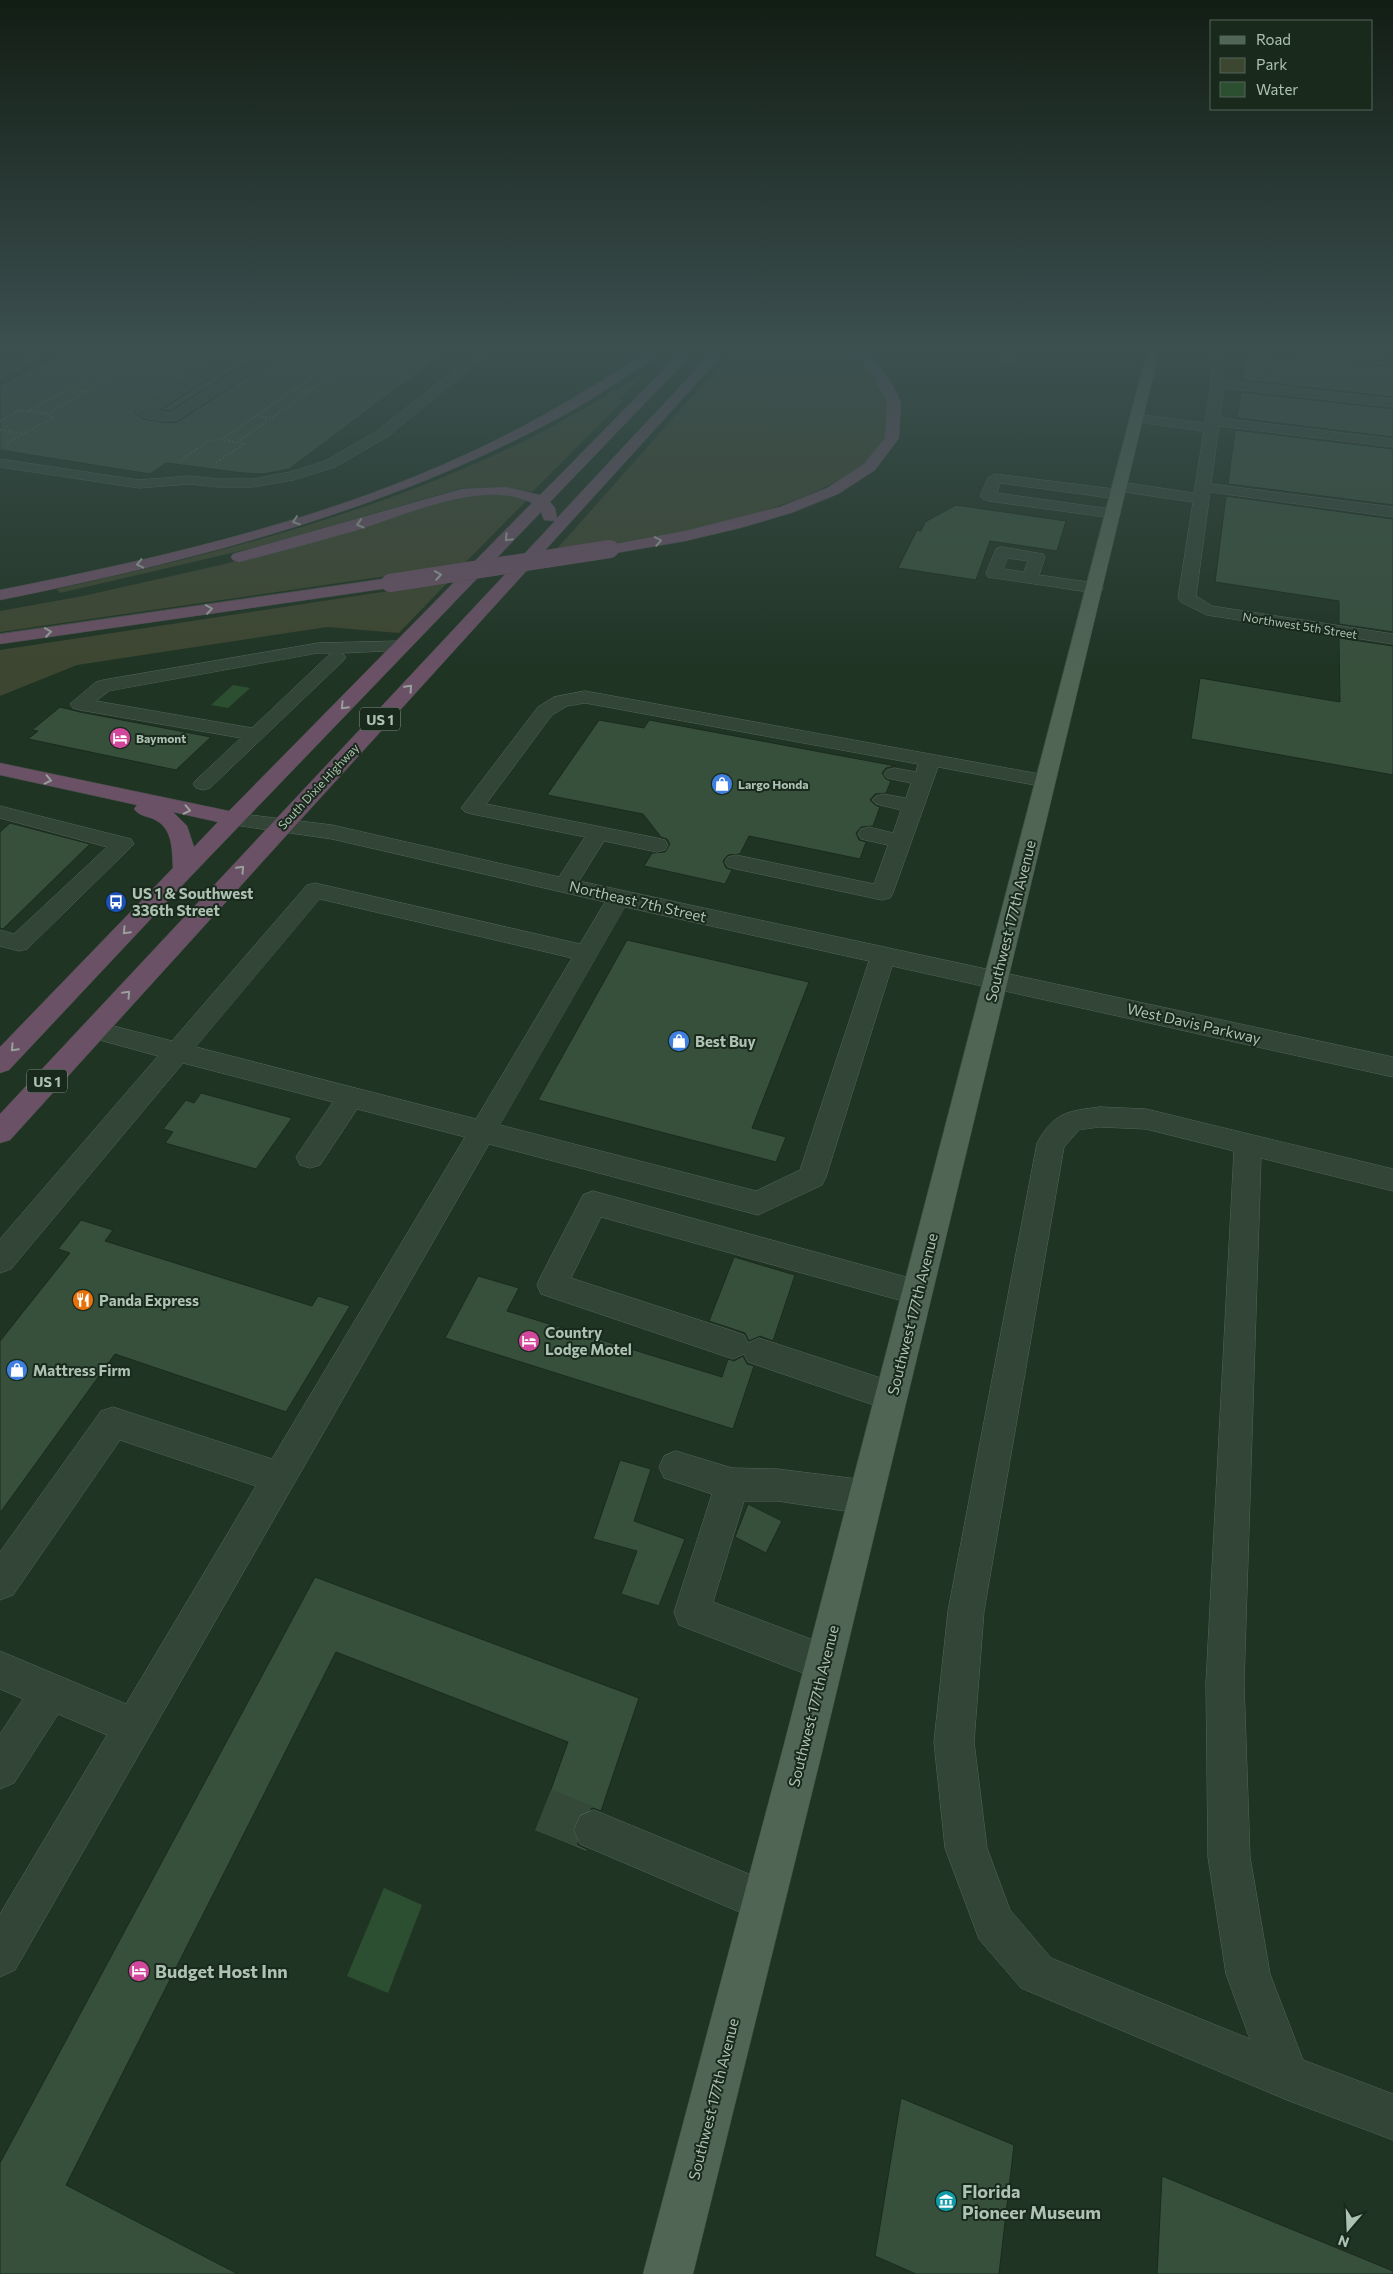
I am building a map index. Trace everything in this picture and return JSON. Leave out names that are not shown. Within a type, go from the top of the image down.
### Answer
[{"type":"highway","points":[[0,595],[83,578],[218,544],[320,514],[390,490],[470,458]]},
{"type":"highway","name":"US 1","points":[[0,1063],[184,870],[585,458]]},
{"type":"highway","name":"South Dixie Highway","points":[[0,1132],[621,458]]},
{"type":"highway","points":[[0,639],[390,583],[696,534],[774,514],[835,490],[867,468],[876,458]]},
{"type":"highway","points":[[220,562],[330,533],[464,493],[486,490],[507,491],[527,496],[542,503],[550,513],[550,519],[540,546]]},
{"type":"highway","points":[[0,608],[193,568]]},
{"type":"highway","points":[[0,769],[122,797],[234,819]]},
{"type":"highway","points":[[122,797],[166,817],[176,826],[182,840],[184,870]]},
{"type":"main road","name":"Southwest 177th Avenue","points":[[668,2274],[866,1497],[994,979],[1127,458]]},
{"type":"street","points":[[0,463],[139,484],[190,480],[217,483],[253,483],[293,476],[330,464],[340,458]]},
{"type":"street","points":[[1202,493],[1207,458]]},
{"type":"street","points":[[1113,513],[988,496],[995,478],[1119,491],[1202,493],[1393,512]]},
{"type":"street","name":"Northwest 5th Street","points":[[1202,493],[1187,598],[1207,610],[1393,639]]},
{"type":"street","points":[[1030,578],[1095,588]]},
{"type":"street","points":[[256,735],[80,704],[103,686],[318,648],[402,646]]},
{"type":"street","points":[[318,648],[337,657],[382,667]]},
{"type":"street","points":[[203,784],[337,657]]},
{"type":"street","points":[[656,846],[472,808],[545,712],[562,701],[586,697],[926,769],[1045,781]]},
{"type":"street","points":[[894,774],[926,769]]},
{"type":"street","points":[[736,862],[882,893],[926,769]]},
{"type":"street","points":[[883,800],[913,806]]},
{"type":"street","points":[[0,938],[19,943],[123,844],[4,817]]},
{"type":"street","name":"Northeast 7th Street","points":[[234,819],[332,832],[566,884],[618,898],[994,979]]},
{"type":"street","points":[[566,884],[598,834]]},
{"type":"street","points":[[869,834],[900,841]]},
{"type":"street","points":[[0,1260],[314,890],[586,954]]},
{"type":"street","points":[[0,1955],[618,898]]},
{"type":"street","points":[[94,1030],[758,1203],[812,1177],[883,956]]},
{"type":"street","name":"West Davis Parkway","points":[[994,979],[1393,1067]]},
{"type":"street","points":[[310,1157],[350,1097]]},
{"type":"street","points":[[1393,1180],[1248,1146],[1146,1119],[1100,1117],[1071,1121],[1051,1143],[966,1611],[954,1742],[966,1848],[994,1924],[1036,1973],[1287,2077],[1393,2118]]},
{"type":"street","points":[[1248,1146],[1225,1683],[1229,1857],[1248,1974],[1287,2077]]},
{"type":"street","points":[[891,1396],[552,1286],[592,1203],[917,1292]]},
{"type":"street","points":[[0,1582],[113,1422],[280,1477]]},
{"type":"street","points":[[676,1467],[732,1484],[778,1485],[866,1497]]},
{"type":"street","points":[[732,1484],[692,1612],[824,1662]]},
{"type":"street","points":[[0,1670],[134,1727]]},
{"type":"street","points":[[0,1769],[50,1692]]},
{"type":"street","points":[[594,1830],[763,1901]]},
{"type":"path","points":[[170,482],[171,467],[184,458]]},
{"type":"path","points":[[211,466],[223,458]]},
{"type":"green space","points":[[487,458],[566,458],[532,492],[507,487],[462,488],[253,548],[60,593],[57,589],[226,549],[337,516],[446,476]]},
{"type":"green space","points":[[638,458],[866,458],[854,471],[809,495],[753,514],[694,529],[554,552]]},
{"type":"green space","points":[[480,494],[507,495],[527,500],[463,565],[0,632],[0,611],[83,596],[225,564],[454,498]]},
{"type":"green space","points":[[448,582],[399,633],[327,627],[77,665],[0,696],[0,650]]},
{"type":"water","points":[[233,685],[250,688],[228,708],[211,705]]},
{"type":"water","points":[[384,1888],[422,1905],[388,1993],[347,1976]]},
{"type":"building","points":[[51,458],[304,458],[289,469],[264,474],[166,463],[150,474]]},
{"type":"building","points":[[1231,458],[1393,458],[1393,505],[1228,484]]},
{"type":"building","points":[[1226,496],[1393,519],[1393,632],[1339,624],[1339,601],[1215,582]]},
{"type":"building","points":[[956,505],[1066,521],[1057,551],[990,541],[976,580],[898,568],[917,530],[921,531],[925,522]]},
{"type":"building","points":[[1339,638],[1393,646],[1393,775],[1191,739],[1200,678],[1340,702]]},
{"type":"building","name":"Baymont","points":[[60,707],[211,737],[176,770],[28,739],[38,731],[32,730]]},
{"type":"building","name":"Largo Honda","points":[[599,720],[644,728],[649,720],[896,766],[886,768],[882,773],[886,779],[891,781],[886,793],[875,794],[870,800],[880,807],[873,826],[861,827],[856,833],[859,840],[866,842],[860,859],[749,836],[740,854],[728,855],[723,861],[726,868],[732,870],[725,884],[644,866],[652,853],[665,852],[670,844],[667,839],[661,837],[643,814],[547,795]]},
{"type":"building","points":[[10,823],[90,844],[3,929],[0,928],[0,832]]},
{"type":"building","name":"Best Buy","points":[[627,940],[809,982],[752,1128],[786,1137],[776,1162],[538,1100]]},
{"type":"building","points":[[201,1093],[292,1118],[256,1169],[165,1143],[173,1132],[163,1129],[186,1100],[194,1103]]},
{"type":"building","points":[[81,1220],[113,1230],[105,1241],[312,1306],[318,1296],[350,1306],[286,1412],[115,1354],[0,1513],[0,1341],[70,1253],[58,1249]]},
{"type":"building","points":[[734,1257],[795,1275],[773,1341],[760,1336],[749,1341],[745,1333],[709,1321]]},
{"type":"building","name":"Country Lodge Motel","points":[[478,1276],[519,1288],[507,1311],[722,1377],[728,1359],[734,1361],[743,1356],[747,1364],[754,1366],[733,1429],[445,1338]]},
{"type":"building","points":[[620,1460],[651,1469],[634,1521],[685,1539],[659,1606],[621,1594],[637,1551],[593,1539]]},
{"type":"building","points":[[748,1504],[782,1521],[766,1553],[735,1537]]},
{"type":"building","name":"Budget Host Inn","points":[[315,1577],[639,1698],[601,1811],[593,1808],[579,1814],[572,1829],[578,1845],[587,1849],[587,1852],[536,1831],[568,1742],[336,1652],[66,2185],[238,2274],[0,2274],[0,2163]]},
{"type":"building","name":"Florida Pioneer Museum","points":[[901,2098],[1014,2145],[999,2274],[916,2274],[875,2256]]},
{"type":"building","points":[[1162,2176],[1393,2271],[1393,2274],[1157,2274]]},
{"type":"tunnel","points":[[543,1810],[594,1830]]},
{"type":"place","name":"Baymont","points":[[120,738]]},
{"type":"place","name":"Largo Honda","points":[[722,784]]},
{"type":"place","name":"US 1 & Southwest 336th Street","points":[[116,902]]},
{"type":"place","name":"Best Buy","points":[[679,1041]]},
{"type":"place","name":"Panda Express","points":[[83,1300]]},
{"type":"place","name":"Country Lodge Motel","points":[[529,1341]]},
{"type":"place","name":"Mattress Firm","points":[[17,1370]]},
{"type":"place","name":"Budget Host Inn","points":[[139,1971]]},
{"type":"place","name":"Florida Pioneer Museum","points":[[946,2201]]}]
